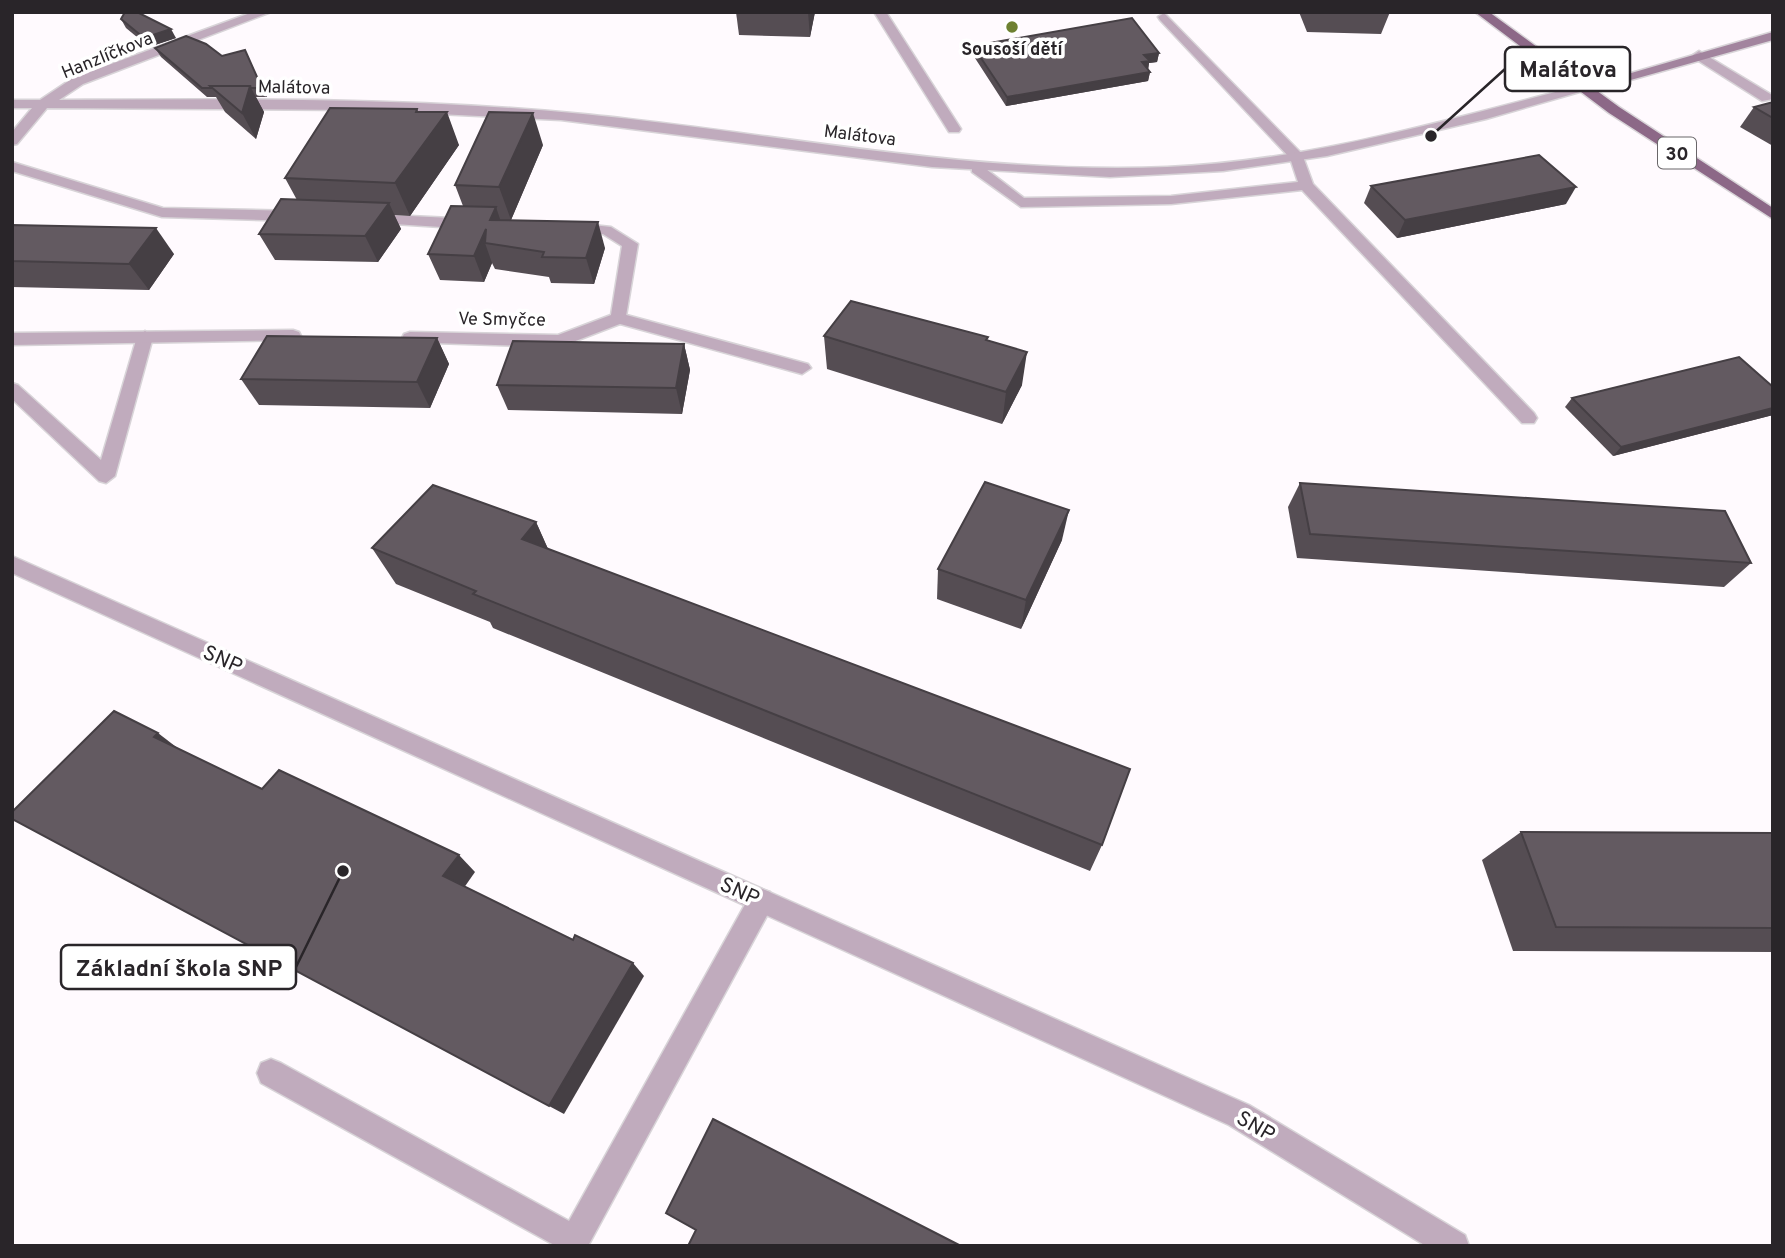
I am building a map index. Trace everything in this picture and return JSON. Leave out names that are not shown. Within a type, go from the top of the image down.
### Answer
[{"type":"main road","name":"30","points":[[1481,12],[1583,89],[1773,215]]},
{"type":"street","name":"Hanzlíčkova","points":[[43,104],[78,81],[265,12]]},
{"type":"street","points":[[880,12],[954,129]]},
{"type":"street","points":[[1164,17],[1297,157],[1306,185],[1528,418]]},
{"type":"street","name":"Malátova","points":[[12,104],[289,106],[563,116],[977,169],[1108,173],[1172,171],[1297,157],[1384,139],[1583,89],[1773,36]]},
{"type":"street","points":[[1699,55],[1767,98]]},
{"type":"street","points":[[12,141],[43,104]]},
{"type":"street","points":[[12,166],[162,212],[316,217]]},
{"type":"street","points":[[977,169],[1021,204],[1171,200],[1306,185]]},
{"type":"street","points":[[357,219],[495,225]]},
{"type":"street","points":[[551,227],[606,230],[630,244],[620,318],[802,368]]},
{"type":"street","name":"Ve Smyčce","points":[[399,338],[561,341],[620,318]]},
{"type":"street","points":[[12,389],[106,476],[145,337]]},
{"type":"street","points":[[12,339],[304,337]]},
{"type":"street","name":"SNP","points":[[12,564],[1239,1115],[1454,1246]]},
{"type":"street","points":[[271,1073],[575,1240],[761,901]]},
{"type":"building","points":[[125,12],[137,12],[171,29],[144,38],[121,19]]},
{"type":"building","points":[[1132,18],[1159,53],[1144,55],[1150,61],[1142,62],[1150,72],[1007,97],[973,46]]},
{"type":"building","points":[[186,36],[206,44],[222,56],[245,50],[262,88],[202,88],[155,48]]},
{"type":"building","points":[[210,86],[250,86],[242,113]]},
{"type":"building","points":[[1773,102],[1773,118],[1754,107]]},
{"type":"building","points":[[330,108],[447,112],[395,183],[285,178]]},
{"type":"building","points":[[489,112],[533,113],[499,187],[455,185]]},
{"type":"building","points":[[1539,155],[1576,187],[1405,220],[1371,186]]},
{"type":"building","points":[[281,199],[389,203],[365,236],[259,234]]},
{"type":"building","points":[[451,206],[496,207],[490,220],[598,222],[586,258],[542,257],[544,252],[485,243],[486,229],[474,256],[428,254]]},
{"type":"building","points":[[12,225],[156,228],[129,264],[12,261]]},
{"type":"building","points":[[851,301],[988,337],[986,340],[1027,352],[1006,392],[824,336]]},
{"type":"building","points":[[267,336],[437,338],[417,382],[241,379]]},
{"type":"building","points":[[513,341],[684,344],[676,388],[497,385]]},
{"type":"building","points":[[1739,357],[1773,387],[1773,408],[1621,447],[1572,398]]},
{"type":"building","points":[[985,482],[1069,510],[1026,600],[938,569]]},
{"type":"building","points":[[1300,483],[1725,511],[1751,563],[1310,534]]},
{"type":"building","points":[[433,485],[536,522],[522,539],[1130,769],[1102,845],[473,594],[476,591],[372,548]]},
{"type":"building","points":[[114,711],[158,733],[154,737],[262,789],[279,770],[459,855],[443,876],[573,940],[575,935],[633,963],[549,1106],[12,819],[12,812]]},
{"type":"building","points":[[1521,832],[1773,833],[1773,928],[1556,927]]},
{"type":"building","points":[[713,1119],[961,1246],[688,1246],[696,1230],[666,1213]]},
{"type":"place","name":"Sousoší dětí","points":[[1012,27]]},
{"type":"place","name":"Malátova","points":[[1431,136]]},
{"type":"place","name":"Základní škola SNP","points":[[343,871]]}]
